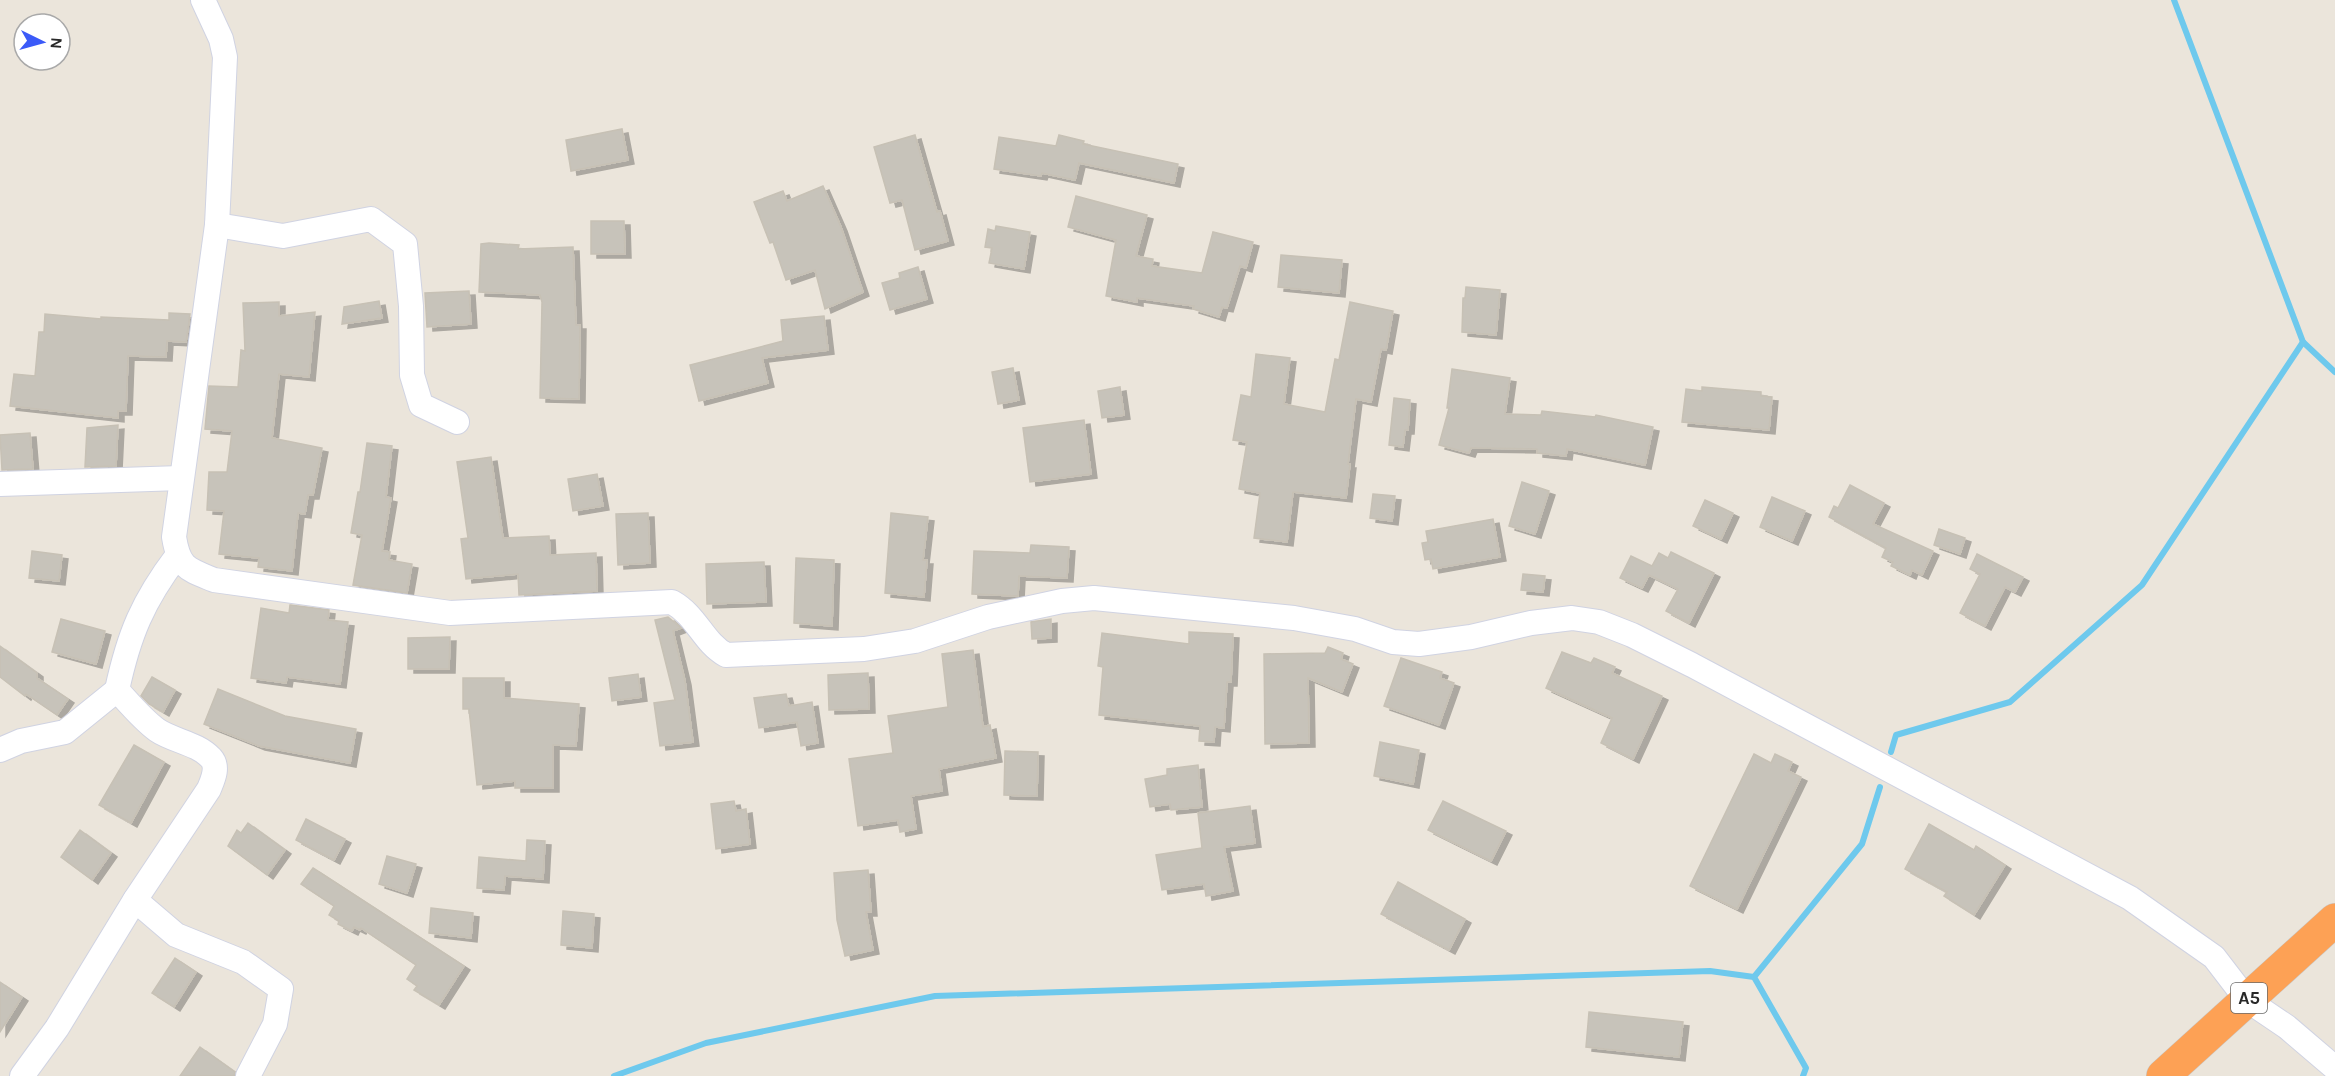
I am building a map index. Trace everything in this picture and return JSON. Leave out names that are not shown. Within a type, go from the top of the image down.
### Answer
[{"type":"highway","name":"A5","points":[[2163,1076],[2335,920]]},
{"type":"street","points":[[203,0],[221,39],[225,57],[217,225],[174,537],[177,556],[188,569],[214,580],[450,613],[672,602],[684,609],[714,648],[726,655],[864,649],[915,640],[988,617],[1062,601],[1094,598],[1294,618],[1355,629],[1393,642],[1419,644],[1471,637],[1531,623],[1572,618],[1599,622],[1632,634],[1692,665],[2130,898],[2214,957],[2247,1000],[2287,1027],[2335,1068]]},
{"type":"street","points":[[217,225],[283,236],[371,219],[405,244],[411,306],[412,375],[421,405],[457,422]]},
{"type":"street","points":[[0,484],[181,478]]},
{"type":"street","points":[[0,750],[21,741],[66,732],[117,690],[126,649],[136,623],[155,585],[177,556]]},
{"type":"street","points":[[22,1076],[57,1028],[135,900],[209,789],[215,766],[211,758],[200,750],[157,730],[117,690]]},
{"type":"street","points":[[135,900],[176,935],[243,962],[281,988],[275,1024],[248,1076]]},
{"type":"building","points":[[622,129],[628,160],[571,171],[566,140]]},
{"type":"building","points":[[915,135],[937,212],[940,211],[948,241],[915,250],[902,200],[890,203],[874,147]]},
{"type":"building","points":[[1059,135],[1084,141],[1083,144],[1178,164],[1174,183],[1079,163],[1075,180],[1042,173],[1041,176],[994,169],[999,137],[1056,146]]},
{"type":"building","points":[[823,186],[841,227],[863,292],[825,309],[815,270],[786,280],[773,242],[770,243],[754,202],[783,191],[787,201]]},
{"type":"building","points":[[1076,196],[1147,215],[1136,256],[1153,259],[1152,266],[1202,273],[1213,232],[1253,242],[1246,268],[1240,266],[1227,308],[1222,307],[1219,317],[1193,309],[1194,306],[1137,298],[1137,302],[1106,296],[1116,240],[1068,227]]},
{"type":"building","points":[[591,221],[624,221],[625,254],[591,254]]},
{"type":"building","points":[[996,226],[1030,232],[1024,269],[989,263],[992,248],[985,247],[988,229],[995,231]]},
{"type":"building","points":[[481,244],[519,245],[518,249],[573,247],[576,325],[580,325],[579,399],[540,398],[542,302],[540,295],[479,292]]},
{"type":"building","points":[[1281,255],[1342,260],[1339,293],[1278,287]]},
{"type":"building","points":[[918,267],[927,299],[890,310],[882,283],[900,278],[899,273]]},
{"type":"building","points":[[1466,287],[1500,290],[1496,335],[1462,332],[1463,298],[1465,298]]},
{"type":"building","points":[[469,291],[471,324],[427,327],[425,293]]},
{"type":"building","points":[[379,301],[382,318],[342,324],[344,307]]},
{"type":"building","points":[[279,302],[279,316],[315,312],[309,377],[279,374],[272,438],[322,448],[313,495],[308,495],[305,514],[298,513],[292,571],[258,567],[259,558],[219,554],[224,511],[207,510],[209,472],[227,472],[232,431],[205,429],[209,386],[238,387],[241,350],[245,351],[243,303]]},
{"type":"building","points":[[1350,302],[1393,311],[1386,350],[1381,349],[1371,402],[1356,399],[1346,498],[1293,492],[1287,542],[1254,538],[1260,493],[1239,489],[1247,442],[1233,440],[1241,395],[1251,397],[1256,354],[1290,358],[1284,404],[1325,412],[1335,359],[1339,360]]},
{"type":"building","points":[[169,313],[190,314],[186,342],[167,341],[166,357],[128,356],[126,411],[118,411],[118,418],[10,406],[14,374],[35,376],[39,332],[44,332],[45,314],[101,319],[101,317],[169,320]]},
{"type":"building","points":[[824,316],[828,350],[762,358],[768,383],[699,401],[690,365],[783,341],[781,320]]},
{"type":"building","points":[[1013,368],[1019,400],[998,404],[992,372]]},
{"type":"building","points":[[1452,369],[1510,378],[1505,414],[1541,415],[1542,411],[1595,417],[1596,415],[1653,427],[1645,465],[1567,449],[1566,456],[1537,453],[1537,449],[1471,448],[1469,453],[1439,445],[1449,408],[1447,408]]},
{"type":"building","points":[[1120,387],[1124,415],[1102,418],[1098,391]]},
{"type":"building","points":[[1702,387],[1761,392],[1761,396],[1772,397],[1769,430],[1682,422],[1686,389],[1702,391]]},
{"type":"building","points":[[1394,398],[1410,400],[1408,430],[1405,430],[1403,447],[1389,445]]},
{"type":"building","points":[[1084,420],[1091,474],[1030,482],[1023,428]]},
{"type":"building","points":[[118,425],[116,466],[85,467],[87,428]]},
{"type":"building","points":[[30,433],[33,469],[2,470],[0,435]]},
{"type":"building","points":[[367,443],[392,446],[386,497],[391,498],[382,551],[390,552],[389,560],[412,564],[407,593],[353,585],[362,535],[351,533]]},
{"type":"building","points":[[491,457],[503,538],[549,536],[550,555],[596,553],[597,591],[519,595],[518,574],[466,579],[461,539],[468,538],[457,462]]},
{"type":"building","points":[[597,474],[603,506],[573,511],[568,479]]},
{"type":"building","points":[[1522,482],[1549,491],[1535,534],[1509,526]]},
{"type":"building","points":[[1850,485],[1884,503],[1873,524],[1933,551],[1922,575],[1912,570],[1910,575],[1891,566],[1893,562],[1882,557],[1886,548],[1829,517],[1834,506],[1838,508]]},
{"type":"building","points":[[1373,494],[1395,496],[1392,521],[1370,518]]},
{"type":"building","points":[[1772,497],[1805,511],[1792,541],[1760,527]]},
{"type":"building","points":[[1705,500],[1733,513],[1721,539],[1693,526]]},
{"type":"building","points":[[648,513],[650,563],[618,565],[616,514]]},
{"type":"building","points":[[891,513],[928,517],[923,560],[927,560],[924,597],[885,593]]},
{"type":"building","points":[[1493,519],[1500,557],[1433,569],[1431,559],[1425,560],[1422,543],[1428,542],[1426,531]]},
{"type":"building","points":[[1939,529],[1965,538],[1960,554],[1934,545]]},
{"type":"building","points":[[1031,545],[1069,547],[1067,578],[1019,576],[1018,596],[972,594],[974,551],[1030,553]]},
{"type":"building","points":[[32,551],[62,555],[59,581],[29,578]]},
{"type":"building","points":[[1671,552],[1714,573],[1689,623],[1666,611],[1678,589],[1649,575],[1642,588],[1620,578],[1631,556],[1652,566],[1659,553],[1668,558]]},
{"type":"building","points":[[1977,554],[2023,577],[2015,592],[2005,587],[1985,626],[1960,613],[1980,574],[1970,569]]},
{"type":"building","points":[[796,558],[834,560],[832,626],[794,623]]},
{"type":"building","points":[[764,562],[766,602],[707,604],[706,564]]},
{"type":"building","points":[[1523,574],[1545,576],[1543,592],[1521,590]]},
{"type":"building","points":[[290,605],[329,610],[328,620],[348,622],[340,684],[287,677],[286,683],[251,678],[261,608],[289,613]]},
{"type":"building","points":[[668,617],[681,628],[673,631],[685,681],[693,742],[660,746],[654,703],[675,700],[655,620]]},
{"type":"building","points":[[61,619],[105,631],[96,664],[52,652]]},
{"type":"building","points":[[1051,619],[1051,638],[1032,639],[1031,622]]},
{"type":"building","points":[[1189,632],[1233,634],[1231,682],[1227,682],[1224,728],[1215,727],[1214,742],[1199,741],[1200,726],[1099,715],[1103,667],[1098,666],[1102,633],[1189,644]]},
{"type":"building","points":[[450,637],[449,669],[408,669],[408,638]]},
{"type":"building","points":[[0,646],[37,673],[37,678],[68,699],[57,715],[26,694],[25,696],[0,677]]},
{"type":"building","points":[[1328,647],[1343,653],[1341,659],[1353,664],[1342,692],[1308,678],[1309,743],[1265,744],[1264,654],[1325,653]]},
{"type":"building","points":[[973,650],[983,727],[990,725],[996,758],[939,769],[942,791],[911,796],[916,829],[900,832],[898,820],[858,826],[849,759],[893,753],[888,716],[948,707],[942,654]]},
{"type":"building","points":[[1562,652],[1591,663],[1594,658],[1615,667],[1612,673],[1662,696],[1633,759],[1601,743],[1612,718],[1546,688]]},
{"type":"building","points":[[1401,658],[1442,672],[1440,678],[1454,683],[1439,725],[1384,706]]},
{"type":"building","points":[[868,673],[869,709],[829,710],[828,675]]},
{"type":"building","points":[[638,674],[641,697],[612,701],[609,678]]},
{"type":"building","points":[[152,677],[175,690],[163,712],[141,696]]},
{"type":"building","points":[[463,678],[504,678],[504,698],[579,704],[576,746],[553,745],[553,788],[515,788],[515,781],[477,785],[469,709],[463,709]]},
{"type":"building","points":[[218,689],[285,716],[356,729],[350,763],[259,746],[204,724]]},
{"type":"building","points":[[786,694],[789,706],[812,702],[818,743],[801,746],[797,722],[759,728],[754,698]]},
{"type":"building","points":[[1380,742],[1419,750],[1413,784],[1374,776]]},
{"type":"building","points":[[134,745],[164,762],[131,823],[99,805]]},
{"type":"building","points":[[1005,751],[1038,752],[1037,796],[1004,795]]},
{"type":"building","points":[[1754,754],[1771,763],[1775,754],[1792,762],[1788,771],[1801,777],[1737,909],[1690,886]]},
{"type":"building","points":[[1198,765],[1202,807],[1171,810],[1170,804],[1150,807],[1145,779],[1167,775],[1167,769]]},
{"type":"building","points":[[734,801],[736,811],[746,809],[750,844],[716,849],[711,804]]},
{"type":"building","points":[[1443,801],[1506,831],[1491,861],[1428,830]]},
{"type":"building","points":[[1250,806],[1255,843],[1224,847],[1233,891],[1206,896],[1204,884],[1162,890],[1156,855],[1202,848],[1198,813]]},
{"type":"building","points":[[306,819],[345,839],[334,860],[296,840]]},
{"type":"building","points":[[248,823],[285,850],[267,875],[228,846],[237,830],[241,833]]},
{"type":"building","points":[[1929,824],[1974,850],[1976,846],[2005,865],[1974,915],[1944,896],[1947,892],[1905,869]]},
{"type":"building","points":[[80,830],[111,853],[92,880],[61,857]]},
{"type":"building","points":[[527,840],[545,841],[543,879],[505,876],[504,890],[477,888],[479,857],[526,861]]},
{"type":"building","points":[[387,856],[416,864],[407,893],[379,884]]},
{"type":"building","points":[[313,868],[464,966],[439,1005],[414,990],[417,986],[407,979],[416,965],[361,928],[360,930],[354,927],[352,931],[338,924],[339,921],[329,915],[334,906],[301,884]]},
{"type":"building","points":[[868,870],[871,912],[866,912],[873,950],[845,956],[837,920],[834,873]]},
{"type":"building","points":[[1398,882],[1465,919],[1449,950],[1381,914]]},
{"type":"building","points":[[431,908],[473,913],[471,938],[429,933]]},
{"type":"building","points":[[563,911],[594,914],[592,948],[561,945]]},
{"type":"building","points":[[175,958],[196,972],[174,1007],[152,993]]},
{"type":"building","points":[[0,982],[22,997],[0,1032]]},
{"type":"building","points":[[1589,1012],[1683,1022],[1679,1057],[1586,1047]]},
{"type":"building","points":[[200,1047],[235,1072],[234,1076],[180,1076]]},
{"type":"waterway","points":[[2174,0],[2303,342],[2335,372]]},
{"type":"waterway","points":[[1891,752],[1896,735],[2010,702],[2142,585],[2303,342]]},
{"type":"waterway","points":[[1803,1076],[1806,1068],[1754,977],[1862,844],[1880,787]]},
{"type":"waterway","points":[[614,1076],[706,1043],[935,996],[1710,971],[1754,977]]}]
